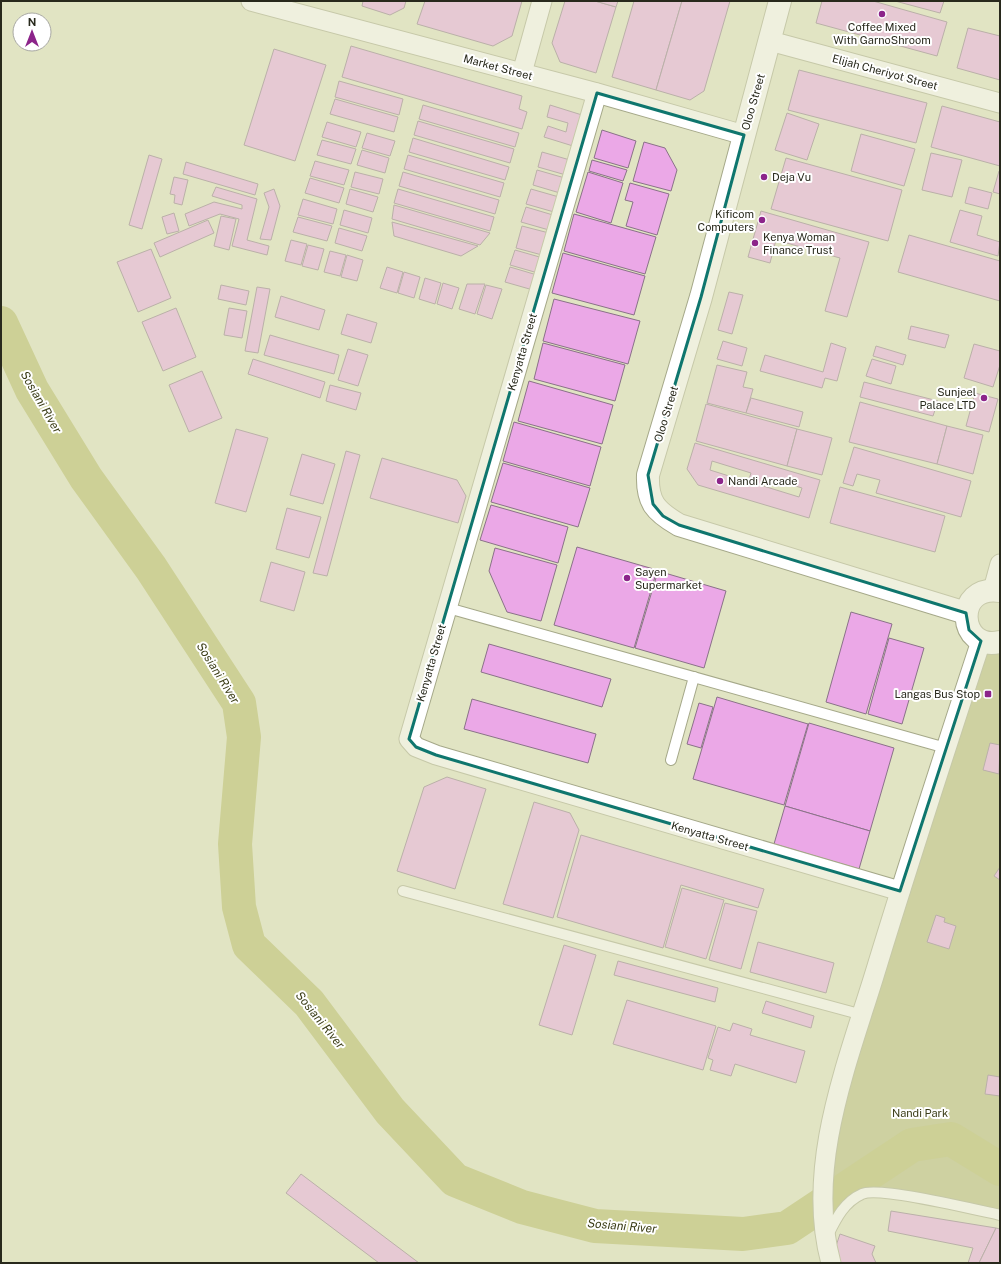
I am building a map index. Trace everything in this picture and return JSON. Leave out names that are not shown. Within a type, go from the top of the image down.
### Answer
[{"type":"street","name":"Market Street","points":[[251,1],[597,93],[744,135]]},
{"type":"street","points":[[522,73],[542,1]]},
{"type":"street","name":"Oloo Street","points":[[780,1],[701,297],[648,474],[648,488],[652,504],[663,516],[679,525],[966,613]]},
{"type":"street","name":"Elijah Cheriyot Street","points":[[770,41],[1000,103]]},
{"type":"street","name":"Kenyatta Street","points":[[597,93],[409,738],[416,747],[436,756],[900,891]]},
{"type":"street","points":[[831,1263],[825,1230],[824,1161],[833,1113],[900,891],[946,748],[991,642],[974,636],[969,630],[966,613],[968,605],[978,594],[996,590],[1000,564]]},
{"type":"lane","points":[[448,608],[946,748]]},
{"type":"lane","points":[[671,760],[694,677]]},
{"type":"lane","points":[[403,891],[863,1015]]},
{"type":"lane","points":[[825,1230],[840,1211],[862,1193],[887,1192],[1000,1214]]},
{"type":"highlighted area","points":[[597,93],[744,135],[701,297],[648,475],[653,504],[663,516],[679,525],[966,613],[969,630],[981,641],[900,891],[436,755],[416,747],[409,739]]},
{"type":"green space","name":"Nandi Park","points":[[984,646],[1000,646],[1000,1212],[860,1191],[828,1222],[836,1112]]},
{"type":"building","points":[[363,1],[406,1],[404,8],[390,15],[362,6]]},
{"type":"building","points":[[425,1],[522,1],[512,36],[493,46],[417,24]]},
{"type":"building","points":[[565,1],[595,1],[616,7],[596,73],[560,62],[552,43]]},
{"type":"building","points":[[595,1],[618,1],[616,7]]},
{"type":"building","points":[[634,1],[682,1],[656,90],[612,77]]},
{"type":"building","points":[[682,1],[730,1],[704,91],[690,100],[656,90]]},
{"type":"building","points":[[822,1],[873,1],[947,22],[937,56],[816,23]]},
{"type":"building","points":[[895,1],[944,1],[940,13]]},
{"type":"building","points":[[968,28],[1000,36],[1000,80],[957,68]]},
{"type":"building","points":[[351,46],[522,96],[519,109],[527,112],[522,129],[342,77]]},
{"type":"building","points":[[274,49],[326,65],[295,161],[244,145]]},
{"type":"building","points":[[799,70],[927,103],[916,143],[788,110]]},
{"type":"building","points":[[339,81],[403,99],[399,115],[335,97]]},
{"type":"building","points":[[335,99],[398,117],[394,132],[330,114]]},
{"type":"building","points":[[423,105],[519,133],[515,147],[419,119]]},
{"type":"building","points":[[550,105],[582,115],[573,146],[544,137],[548,126],[566,132],[568,123],[547,117]]},
{"type":"building","points":[[942,106],[1000,122],[1000,166],[931,147]]},
{"type":"building","points":[[787,113],[819,124],[807,160],[775,150]]},
{"type":"building","points":[[418,121],[514,149],[510,163],[414,135]]},
{"type":"building","points":[[327,122],[361,132],[356,147],[322,137]]},
{"type":"building","points":[[602,130],[636,141],[628,168],[594,158]]},
{"type":"building","points":[[367,133],[395,141],[390,156],[362,148]]},
{"type":"building","points":[[861,134],[915,149],[904,186],[851,171]]},
{"type":"building","points":[[413,138],[509,167],[505,180],[409,152]]},
{"type":"building","points":[[322,140],[356,149],[351,164],[317,155]]},
{"type":"building","points":[[644,142],[665,148],[677,170],[671,191],[633,181]]},
{"type":"building","points":[[362,150],[389,158],[385,173],[357,165]]},
{"type":"building","points":[[542,152],[570,160],[566,175],[538,167]]},
{"type":"building","points":[[931,153],[962,160],[952,197],[922,190]]},
{"type":"building","points":[[149,155],[162,159],[142,229],[129,225]]},
{"type":"building","points":[[408,155],[504,183],[500,197],[404,169]]},
{"type":"building","points":[[786,158],[902,190],[888,241],[771,209]]},
{"type":"building","points":[[592,160],[627,170],[623,181],[589,171]]},
{"type":"building","points":[[315,161],[349,170],[344,185],[310,176]]},
{"type":"building","points":[[186,162],[258,184],[255,195],[183,174]]},
{"type":"building","points":[[537,170],[565,178],[560,193],[533,185]]},
{"type":"building","points":[[1000,171],[1000,194],[993,192]]},
{"type":"building","points":[[355,172],[383,179],[379,194],[351,187]]},
{"type":"building","points":[[403,172],[499,200],[495,214],[399,186]]},
{"type":"building","points":[[588,172],[623,183],[611,223],[576,212]]},
{"type":"building","points":[[174,177],[188,180],[182,205],[174,203],[175,195],[170,194]]},
{"type":"building","points":[[310,178],[344,188],[339,203],[305,193]]},
{"type":"building","points":[[630,183],[669,194],[657,235],[626,226],[633,202],[625,200]]},
{"type":"building","points":[[216,187],[257,199],[247,240],[269,246],[267,255],[232,246],[239,219],[220,214],[189,226],[185,214],[214,202],[242,209],[242,205],[212,196]]},
{"type":"building","points":[[969,187],[992,193],[988,209],[965,203]]},
{"type":"building","points":[[274,189],[280,206],[271,240],[260,239],[269,207],[264,193]]},
{"type":"building","points":[[350,189],[378,197],[373,212],[346,204]]},
{"type":"building","points":[[398,189],[494,217],[490,231],[394,203]]},
{"type":"building","points":[[531,189],[559,197],[554,212],[526,204]]},
{"type":"building","points":[[303,199],[337,209],[333,224],[298,215]]},
{"type":"building","points":[[394,205],[490,233],[480,245],[392,219]]},
{"type":"building","points":[[526,207],[553,215],[549,230],[521,222]]},
{"type":"building","points":[[344,210],[372,218],[368,233],[340,225]]},
{"type":"building","points":[[960,210],[982,216],[977,235],[1000,242],[998,256],[950,242]]},
{"type":"building","points":[[761,211],[869,242],[847,317],[825,311],[840,258],[776,240],[770,263],[748,257]]},
{"type":"building","points":[[174,213],[179,231],[167,234],[162,217]]},
{"type":"building","points":[[574,214],[656,237],[645,274],[564,251]]},
{"type":"building","points":[[221,216],[236,219],[229,250],[214,246]]},
{"type":"building","points":[[298,217],[332,226],[327,241],[293,232]]},
{"type":"building","points":[[208,220],[214,233],[160,257],[154,243]]},
{"type":"building","points":[[392,222],[478,246],[461,256],[394,236]]},
{"type":"building","points":[[522,226],[549,233],[542,255],[516,248]]},
{"type":"building","points":[[339,228],[367,236],[362,251],[335,243]]},
{"type":"building","points":[[909,235],[1000,261],[1000,301],[898,272]]},
{"type":"building","points":[[291,240],[307,244],[301,265],[285,261]]},
{"type":"building","points":[[308,245],[324,249],[318,270],[302,266]]},
{"type":"building","points":[[151,249],[171,298],[138,312],[117,262]]},
{"type":"building","points":[[515,250],[543,258],[538,273],[510,265]]},
{"type":"building","points":[[330,251],[346,255],[340,276],[324,272]]},
{"type":"building","points":[[563,253],[645,276],[634,315],[552,293]]},
{"type":"building","points":[[347,255],[363,260],[357,281],[341,277]]},
{"type":"building","points":[[387,267],[403,272],[397,293],[380,288]]},
{"type":"building","points":[[510,267],[537,275],[533,290],[505,282]]},
{"type":"building","points":[[404,272],[420,277],[414,298],[398,293]]},
{"type":"building","points":[[425,278],[441,283],[435,304],[419,299]]},
{"type":"building","points":[[443,283],[459,288],[452,309],[437,304]]},
{"type":"building","points":[[467,284],[485,284],[475,314],[459,309]]},
{"type":"building","points":[[221,285],[249,291],[246,305],[218,299]]},
{"type":"building","points":[[486,285],[502,289],[492,319],[477,314]]},
{"type":"building","points":[[257,287],[270,289],[258,353],[245,351]]},
{"type":"building","points":[[729,292],[743,295],[732,334],[718,330]]},
{"type":"building","points":[[281,296],[325,310],[319,330],[275,317]]},
{"type":"building","points":[[554,299],[640,321],[628,364],[543,341]]},
{"type":"building","points":[[176,308],[196,357],[163,371],[142,322]]},
{"type":"building","points":[[229,308],[247,311],[242,338],[224,335]]},
{"type":"building","points":[[347,314],[377,323],[371,343],[341,334]]},
{"type":"building","points":[[911,326],[949,335],[945,348],[908,339]]},
{"type":"building","points":[[270,335],[339,355],[334,374],[264,355]]},
{"type":"building","points":[[723,341],[747,348],[742,366],[717,359]]},
{"type":"building","points":[[543,343],[625,365],[615,401],[534,379]]},
{"type":"building","points":[[831,343],[846,348],[837,381],[825,378],[822,388],[760,371],[765,355],[823,372]]},
{"type":"building","points":[[974,344],[1000,351],[1000,365],[993,387],[964,378]]},
{"type":"building","points":[[876,346],[906,355],[903,365],[873,356]]},
{"type":"building","points":[[348,349],[368,355],[358,386],[338,380]]},
{"type":"building","points":[[253,359],[325,382],[320,398],[248,374]]},
{"type":"building","points":[[872,359],[896,366],[891,384],[866,376]]},
{"type":"building","points":[[717,365],[747,372],[743,387],[753,389],[746,413],[707,403]]},
{"type":"building","points":[[202,371],[222,418],[189,432],[169,385]]},
{"type":"building","points":[[529,381],[613,405],[602,444],[518,421]]},
{"type":"building","points":[[864,382],[938,401],[933,416],[860,397]]},
{"type":"building","points":[[330,385],[361,393],[356,410],[326,401]]},
{"type":"building","points":[[975,393],[998,399],[989,432],[966,426]]},
{"type":"building","points":[[751,398],[803,412],[799,427],[746,413]]},
{"type":"building","points":[[860,402],[947,426],[937,464],[849,442]]},
{"type":"building","points":[[706,404],[797,429],[787,466],[696,441]]},
{"type":"building","points":[[514,422],[601,447],[590,486],[503,461]]},
{"type":"building","points":[[947,426],[983,435],[973,474],[937,464]]},
{"type":"building","points":[[236,429],[268,438],[246,512],[215,503]]},
{"type":"building","points":[[797,429],[832,438],[822,475],[787,466]]},
{"type":"building","name":"Nandi Arcade","points":[[695,443],[820,480],[809,518],[698,485],[687,469]],"holes":[[[712,461],[751,473],[748,482],[710,470]],[[763,476],[802,488],[799,497],[760,485]]]},
{"type":"building","points":[[854,447],[971,481],[961,517],[876,493],[880,480],[857,474],[853,486],[843,483]]},
{"type":"building","points":[[346,451],[360,455],[327,576],[313,573]]},
{"type":"building","points":[[302,454],[335,464],[323,504],[290,495]]},
{"type":"building","points":[[382,458],[457,480],[466,496],[458,523],[370,498]]},
{"type":"building","points":[[503,463],[590,488],[578,527],[491,502]]},
{"type":"building","points":[[840,487],[945,516],[935,552],[830,523]]},
{"type":"building","points":[[491,505],[568,527],[558,563],[480,540]]},
{"type":"building","points":[[287,508],[321,517],[309,558],[276,549]]},
{"type":"building","points":[[577,547],[657,570],[634,648],[554,625]]},
{"type":"building","points":[[495,548],[557,565],[541,621],[507,612],[489,571]]},
{"type":"building","points":[[271,562],[305,572],[294,611],[260,601]]},
{"type":"building","points":[[658,571],[726,591],[704,668],[635,648]]},
{"type":"building","points":[[851,612],[892,624],[866,714],[826,702]]},
{"type":"building","points":[[889,638],[924,648],[902,724],[868,714]]},
{"type":"building","points":[[489,644],[611,679],[602,707],[481,672]]},
{"type":"building","points":[[717,697],[808,724],[784,805],[693,779]]},
{"type":"building","points":[[472,699],[596,734],[588,763],[464,729]]},
{"type":"building","points":[[699,703],[713,707],[701,748],[687,744]]},
{"type":"building","points":[[809,723],[894,748],[870,831],[785,806]]},
{"type":"building","points":[[990,743],[1000,745],[999,774],[983,770]]},
{"type":"building","points":[[447,777],[486,789],[455,889],[397,871],[424,787]]},
{"type":"building","points":[[534,802],[570,813],[579,830],[553,918],[503,904]]},
{"type":"building","points":[[785,806],[870,831],[859,869],[774,844]]},
{"type":"building","points":[[581,835],[764,889],[758,908],[681,885],[663,948],[557,917]]},
{"type":"building","points":[[1000,867],[1000,880],[994,876]]},
{"type":"building","points":[[682,888],[724,900],[706,959],[665,947]]},
{"type":"building","points":[[725,903],[757,911],[741,969],[709,960]]},
{"type":"building","points":[[936,915],[945,918],[944,922],[956,926],[949,949],[927,942]]},
{"type":"building","points":[[758,942],[834,963],[826,993],[750,972]]},
{"type":"building","points":[[564,945],[596,955],[572,1035],[539,1025]]},
{"type":"building","points":[[618,961],[718,988],[715,1002],[614,975]]},
{"type":"building","points":[[627,1000],[716,1026],[703,1070],[613,1044]]},
{"type":"building","points":[[766,1001],[814,1016],[811,1028],[762,1013]]},
{"type":"building","points":[[733,1023],[752,1029],[750,1035],[805,1051],[796,1083],[735,1064],[731,1076],[710,1070],[713,1060],[708,1058],[718,1027],[730,1031]]},
{"type":"building","points":[[988,1075],[1000,1077],[1000,1096],[985,1094]]},
{"type":"building","points":[[301,1174],[419,1263],[379,1263],[286,1193]]},
{"type":"building","points":[[891,1211],[996,1228],[979,1263],[968,1263],[973,1248],[888,1231]]},
{"type":"building","points":[[996,1228],[1000,1229],[1000,1263],[979,1263]]},
{"type":"building","points":[[840,1234],[875,1246],[872,1254],[876,1263],[841,1263],[835,1249]]},
{"type":"waterway","name":"Sosiani River","points":[[1,323],[32,390],[86,478],[151,568],[239,703],[244,737],[235,844],[239,907],[249,945],[309,1003],[390,1111],[455,1180],[522,1207],[595,1226],[743,1234],[787,1228],[912,1145],[951,1139],[1000,1169]]},
{"type":"place","name":"Coffee Mixed With GarnoShroom","points":[[882,14]]},
{"type":"place","name":"Deja Vu","points":[[764,177]]},
{"type":"place","name":"Kificom Computers","points":[[762,220]]},
{"type":"place","name":"Kenya Woman Finance Trust","points":[[755,243]]},
{"type":"place","name":"Sunjeel Palace LTD","points":[[984,398]]},
{"type":"place","name":"Nandi Arcade","points":[[720,481]]},
{"type":"place","name":"Sayen Supermarket","points":[[627,578]]},
{"type":"place","name":"Langas Bus Stop","points":[[988,694]]}]
